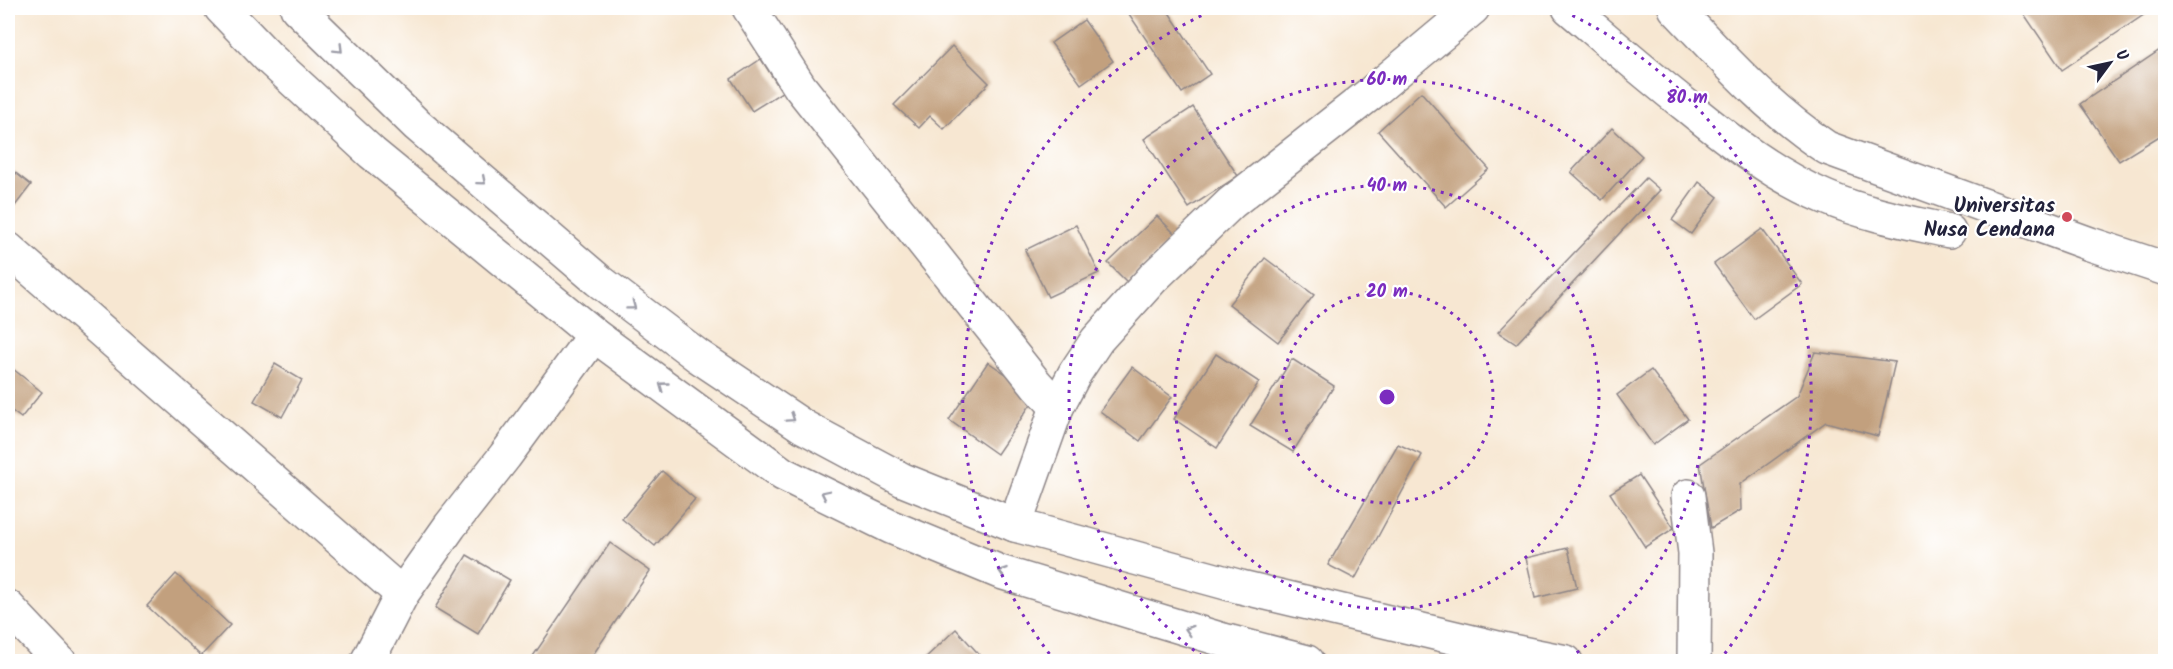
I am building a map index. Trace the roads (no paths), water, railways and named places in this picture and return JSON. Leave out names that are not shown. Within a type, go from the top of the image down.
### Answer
[{"type":"main road","points":[[221,8],[269,57],[372,153],[594,335],[783,474],[891,527],[1000,572],[1227,651],[1307,662]]},
{"type":"main road","points":[[297,8],[417,125],[598,280],[698,356],[804,427],[893,475],[1016,525],[1241,587],[1566,662]]},
{"type":"main road","points":[[748,8],[800,87],[1036,384],[1057,407]]},
{"type":"main road","points":[[1016,525],[1057,407],[1097,340],[1153,278],[1232,203],[1370,94],[1473,8]]},
{"type":"main road","points":[[1569,8],[1645,73],[1740,149],[1774,172],[1827,198],[1888,218],[1949,231]]},
{"type":"main road","points":[[1676,8],[1766,101],[1800,130],[1827,148],[2090,244],[2166,269]]},
{"type":"main road","points":[[8,249],[402,594]]},
{"type":"main road","points":[[367,662],[402,594],[450,526],[594,335]]},
{"type":"main road","points":[[1688,496],[1695,553],[1694,662]]},
{"type":"main road","points":[[8,607],[60,662]]},
{"type":"place","name":"Universitas Nusa Cendana","points":[[2067,217]]}]
